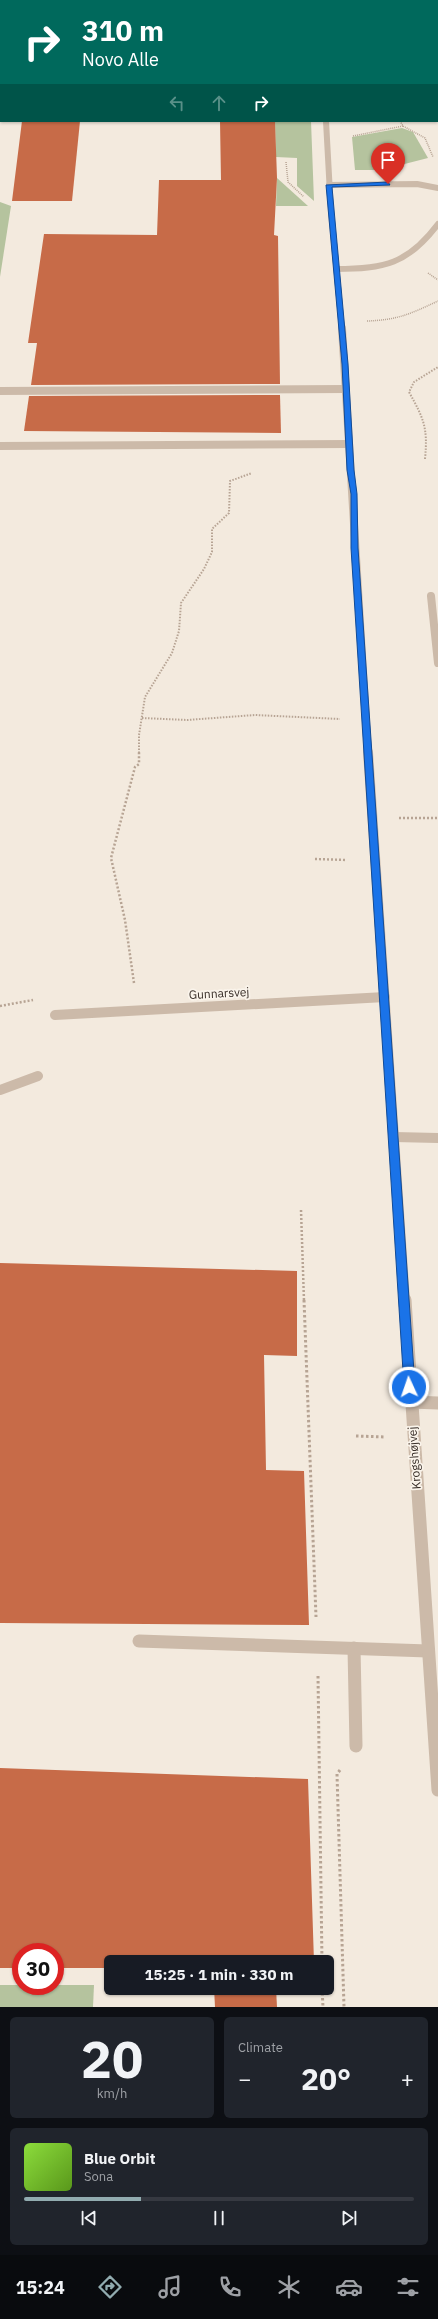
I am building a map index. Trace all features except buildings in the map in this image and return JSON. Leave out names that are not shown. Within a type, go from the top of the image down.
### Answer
[{"type":"street","name":"Krogshøjvej","points":[[326,122],[329,185],[354,494],[354,548],[367,718],[410,1402],[438,1772],[438,1790]]},
{"type":"street","points":[[329,185],[417,184],[438,188]]},
{"type":"street","points":[[336,269],[375,268],[391,264],[427,240],[438,224]]},
{"type":"street","points":[[0,391],[346,389]]},
{"type":"street","points":[[0,446],[349,444]]},
{"type":"street","points":[[431,596],[438,663]]},
{"type":"street","name":"Gunnarsvej","points":[[55,1015],[385,997]]},
{"type":"street","points":[[0,1090],[38,1076]]},
{"type":"street","points":[[394,1137],[438,1138]]},
{"type":"street","points":[[410,1402],[438,1403]]},
{"type":"street","points":[[139,1641],[428,1651]]},
{"type":"street","points":[[354,1648],[356,1746]]},
{"type":"path","points":[[401,122],[403,126],[425,138],[432,157]]},
{"type":"path","points":[[326,139],[393,130],[403,126]]},
{"type":"path","points":[[428,274],[438,280]]},
{"type":"path","points":[[341,320],[392,320],[407,316],[438,300]]},
{"type":"path","points":[[425,459],[427,434],[422,416],[409,392],[414,382],[438,368]]},
{"type":"path","points":[[141,984],[134,984],[125,920],[111,858],[124,815],[135,767],[139,764],[145,697],[172,653],[179,631],[181,603],[204,569],[212,553],[212,529],[229,513],[230,481],[241,475],[254,473]]},
{"type":"path","points":[[142,718],[187,720],[255,716],[367,718]]},
{"type":"path","points":[[373,817],[438,818]]},
{"type":"path","points":[[301,1210],[317,1647],[322,1955]]},
{"type":"path","points":[[344,2007],[338,1774],[356,1746]]},
{"type":"path","points":[[322,1995],[323,2007]]},
{"type":"green space","points":[[275,122],[311,122],[314,201],[297,186],[297,158],[276,157]]},
{"type":"green space","points":[[402,128],[413,132],[428,158],[381,170],[355,170],[352,137]]},
{"type":"green space","points":[[277,178],[308,206],[276,206]]},
{"type":"green space","points":[[0,202],[11,206],[0,277]]},
{"type":"green space","points":[[0,1985],[12,1985],[12,1995],[64,1995],[64,1985],[94,1985],[93,2007],[0,2007]]},
{"type":"route","points":[[388,184],[329,185],[345,364],[350,470],[354,494],[354,548],[384,973],[409,1387]]}]
